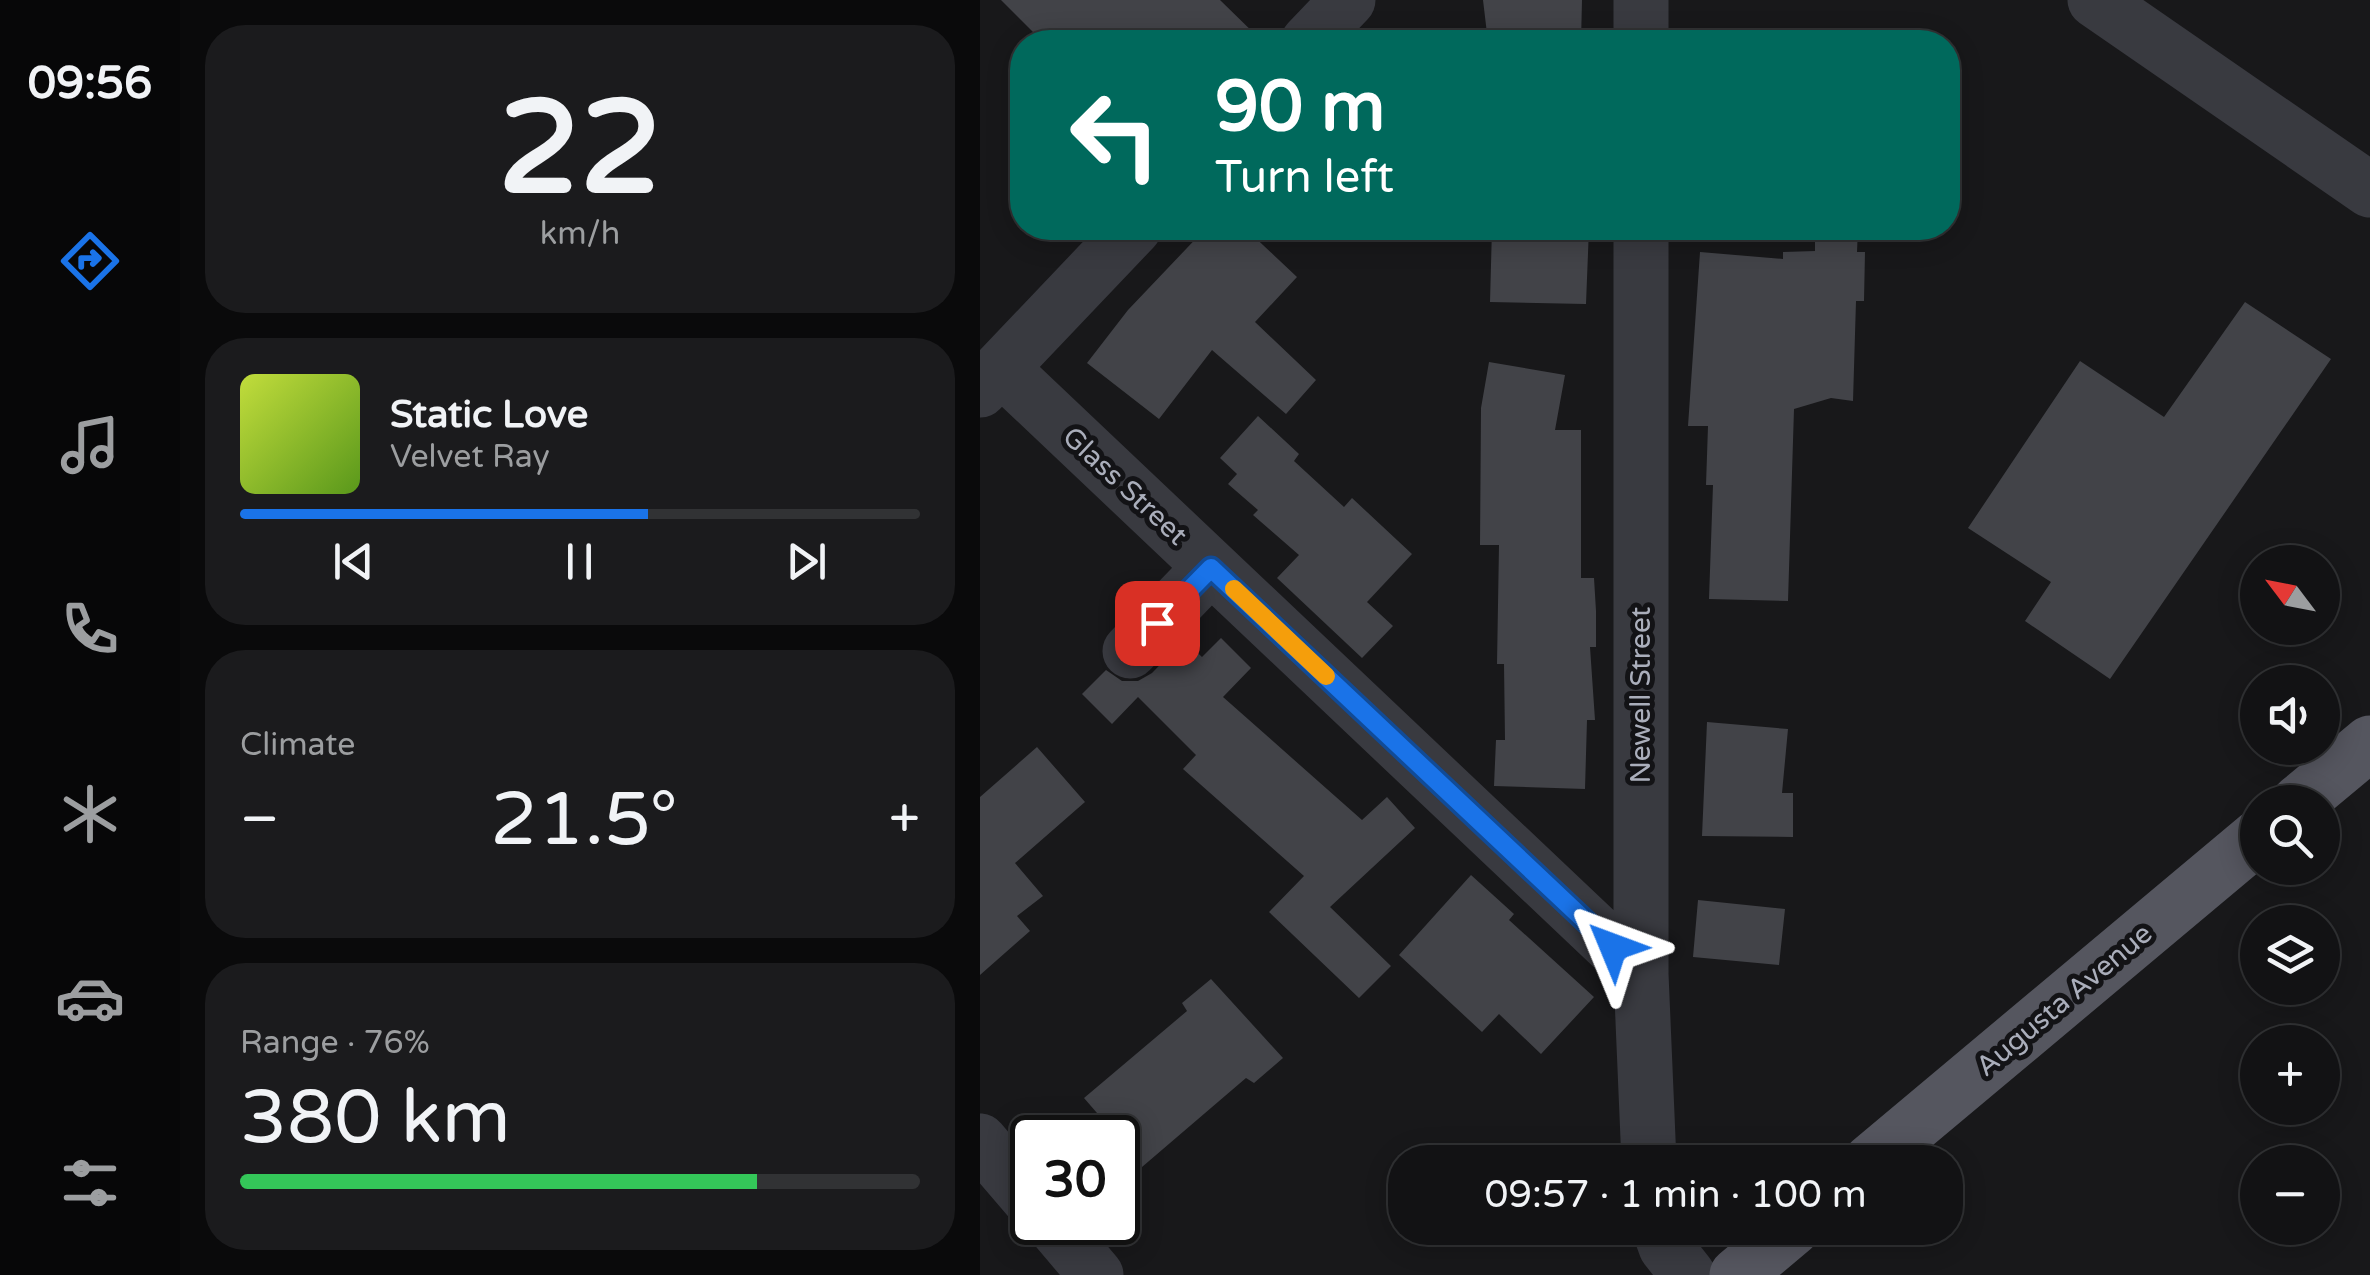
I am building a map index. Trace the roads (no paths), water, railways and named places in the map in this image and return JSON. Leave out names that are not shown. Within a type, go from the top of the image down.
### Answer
[{"type":"main road","points":[[2319,785],[2370,743]]},
{"type":"main road","name":"Augusta Avenue","points":[[1890,1145],[2240,853]]},
{"type":"main road","points":[[1736,1275],[1772,1245]]},
{"type":"street","points":[[1319,30],[1348,0]]},
{"type":"street","points":[[1641,0],[1641,30]]},
{"type":"street","points":[[2095,0],[2370,190]]},
{"type":"street","points":[[990,379],[1123,240]]},
{"type":"street","name":"Newell Street","points":[[1641,240],[1641,974],[1648,1145]]},
{"type":"street","name":"Glass Street","points":[[990,379],[1211,568],[1641,974]]},
{"type":"street","points":[[1130,651],[1211,568]]},
{"type":"street","points":[[980,1141],[1010,1176]]},
{"type":"street","points":[[1071,1245],[1096,1275]]},
{"type":"street","points":[[1665,1245],[1688,1275]]}]
